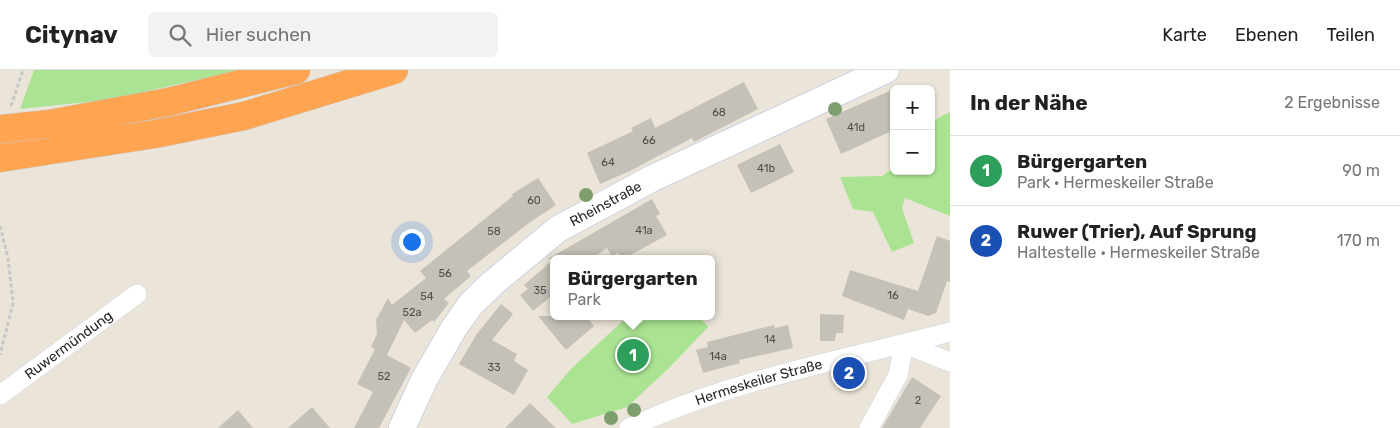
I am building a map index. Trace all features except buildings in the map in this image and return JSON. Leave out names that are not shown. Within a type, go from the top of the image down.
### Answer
[{"type":"highway","points":[[0,129],[50,124],[168,102],[296,70]]},
{"type":"highway","points":[[0,158],[155,134],[244,116],[394,70]]},
{"type":"main road","name":"Rheinstraße","points":[[402,428],[429,372],[454,328],[471,304],[494,282],[558,229],[652,178],[886,70]]},
{"type":"street","name":"Ruwermündung","points":[[0,395],[137,294]]},
{"type":"street","name":"Hermeskeiler Straße","points":[[629,428],[657,414],[712,394],[950,332]]},
{"type":"street","points":[[869,428],[898,375],[904,344],[950,362]]},
{"type":"path","points":[[0,226],[8,258],[13,303],[0,356]]},
{"type":"green space","points":[[34,70],[241,70],[107,100],[20,109]]},
{"type":"green space","points":[[950,112],[950,216],[905,198],[902,208],[914,243],[892,252],[873,212],[853,209],[840,177],[882,176],[890,171],[890,175],[935,175],[935,121]]},
{"type":"green space","points":[[624,320],[702,320],[708,327],[668,369],[627,407],[572,424],[547,397],[572,368]]},
{"type":"place","name":"Bürgergarten","points":[[633,355]]},
{"type":"place","name":"Ruwer (Trier), Auf Sprung","points":[[849,373]]}]
